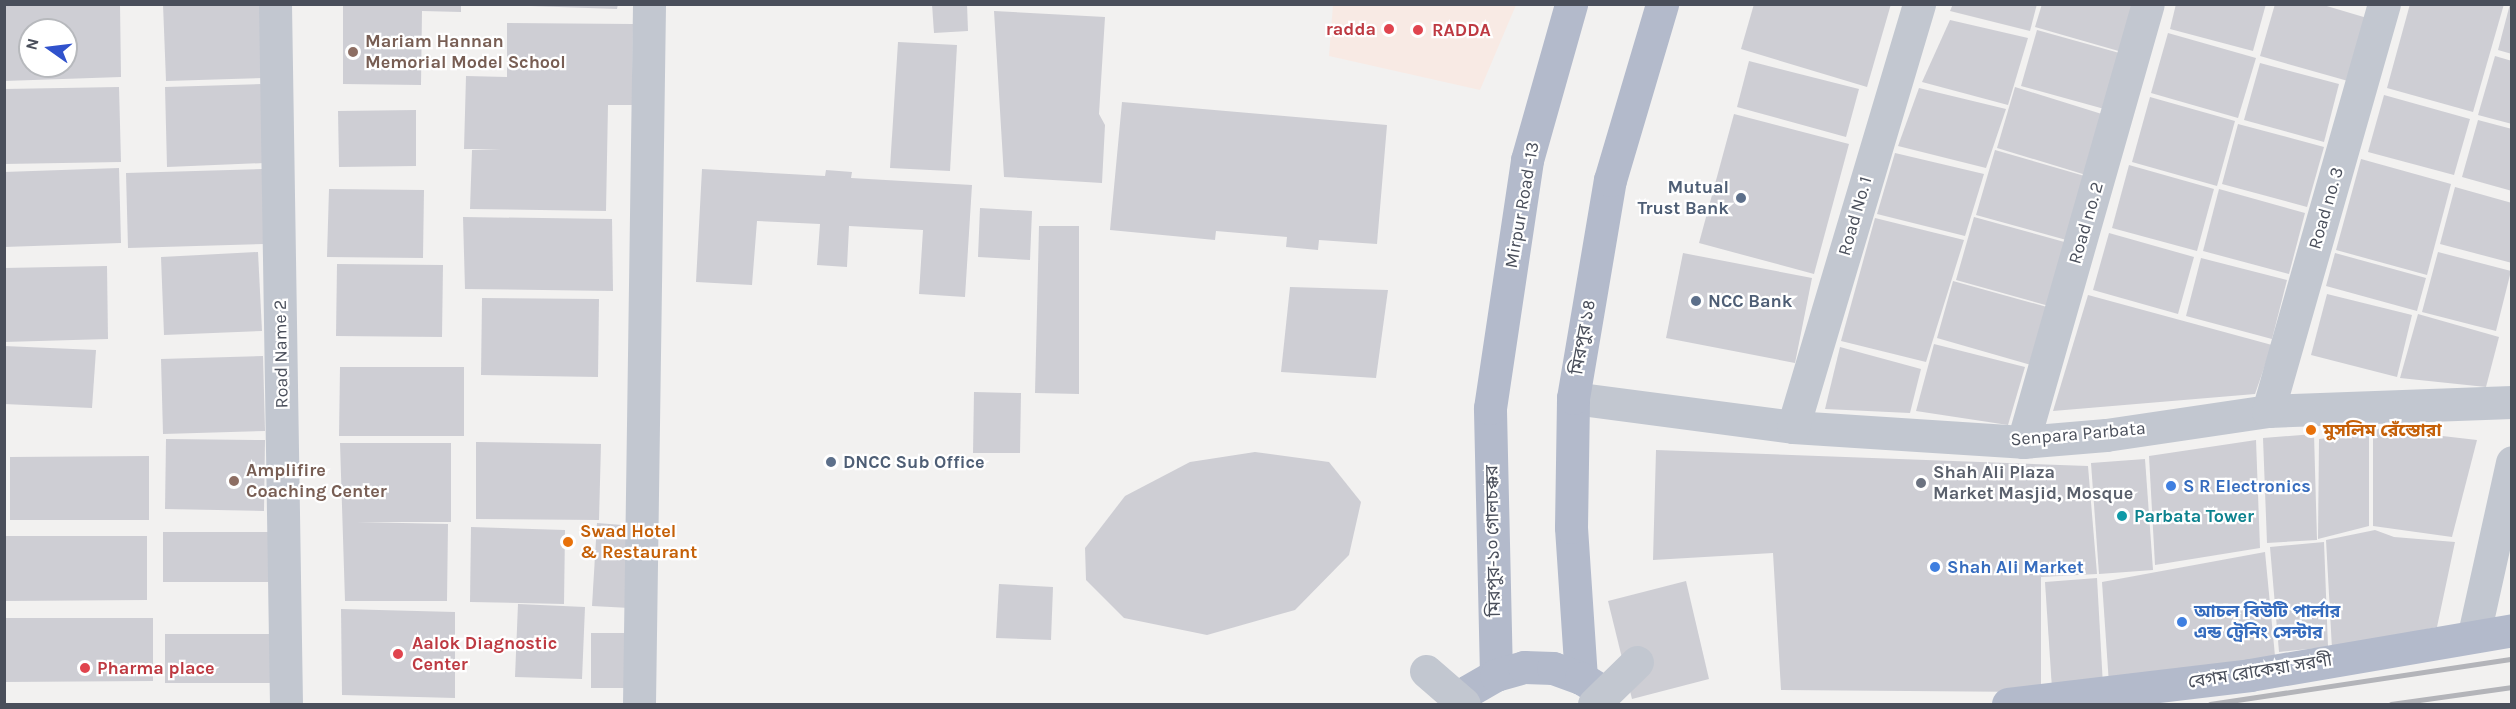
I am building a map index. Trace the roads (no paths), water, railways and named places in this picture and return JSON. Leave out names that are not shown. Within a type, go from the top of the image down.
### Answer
[{"type":"main road","name":"Mirpur Road -13","points":[[1490,408],[1527,160],[1571,4]]},
{"type":"main road","name":"মিরপুর ১৪","points":[[1588,691],[1572,526],[1573,398],[1610,180],[1662,4]]},
{"type":"main road","name":"মিরপুর-১০ গোলচক্কর","points":[[1490,408],[1496,675]]},
{"type":"main road","name":"বেগম রোকেয়া সরণী","points":[[2008,705],[2250,675],[2474,634],[2511,630]]},
{"type":"main road","points":[[1458,705],[1468,691],[1496,675],[1524,667],[1553,668],[1613,705]]},
{"type":"street","name":"Road Name 2","points":[[275,4],[286,705]]},
{"type":"street","points":[[639,705],[649,4]]},
{"type":"street","name":"Road No. 1","points":[[1793,427],[1919,4]]},
{"type":"street","name":"Road no. 2","points":[[2023,442],[2148,4]]},
{"type":"street","name":"Road no. 3","points":[[2268,411],[2384,4]]},
{"type":"street","name":"Senpara Parbata","points":[[1573,398],[1793,427],[2023,442],[2106,435],[2268,411],[2511,402]]},
{"type":"street","points":[[2474,634],[2511,462]]},
{"type":"street","points":[[1588,691],[1637,662]]},
{"type":"street","points":[[1426,671],[1464,705]]},
{"type":"railway","points":[[2210,704],[2512,659]]},
{"type":"railway","points":[[2391,704],[2512,687]]},
{"type":"place","name":"radda","points":[[1389,29]]},
{"type":"place","name":"RADDA","points":[[1418,30]]},
{"type":"place","name":"Mariam Hannan Memorial Model School","points":[[353,52]]},
{"type":"place","name":"Mutual Trust Bank","points":[[1741,198]]},
{"type":"place","name":"NCC Bank","points":[[1696,301]]},
{"type":"place","name":"মুসলিম রেঁস্তোরা","points":[[2311,430]]},
{"type":"place","name":"DNCC Sub Office","points":[[831,462]]},
{"type":"place","name":"Amplifire Coaching Center","points":[[234,481]]},
{"type":"place","name":"Shah Ali Plaza Market Masjid, Mosque","points":[[1921,483]]},
{"type":"place","name":"S R Electronics","points":[[2171,486]]},
{"type":"place","name":"Parbata Tower","points":[[2122,516]]},
{"type":"place","name":"Swad Hotel & Restaurant","points":[[568,542]]},
{"type":"place","name":"Shah Ali Market","points":[[1935,567]]},
{"type":"place","name":"আচল বিউটি পার্লার এন্ড ট্রেনিং সেন্টার","points":[[2182,622]]},
{"type":"place","name":"Aalok Diagnostic Center","points":[[398,654]]},
{"type":"place","name":"Pharma place","points":[[85,668]]}]
